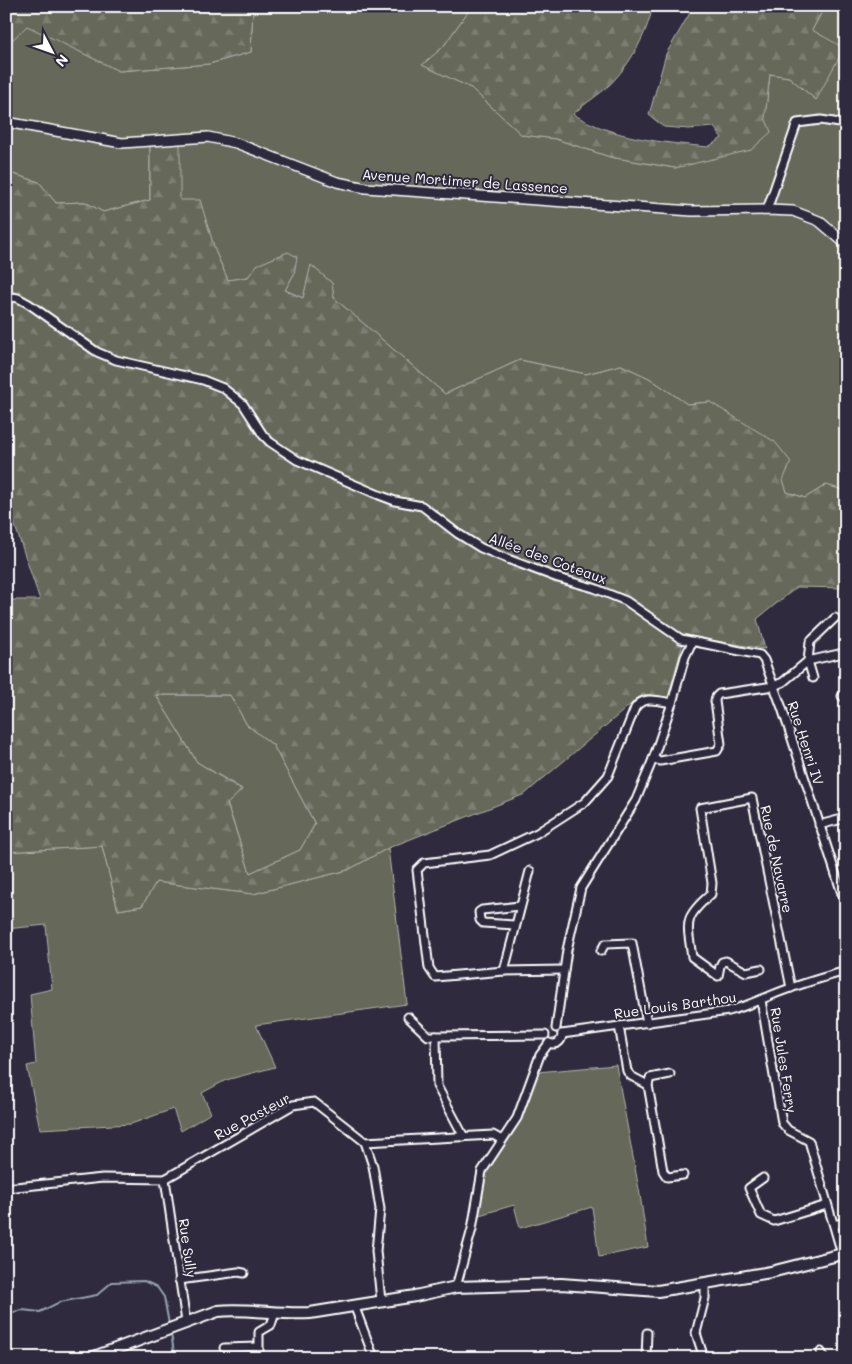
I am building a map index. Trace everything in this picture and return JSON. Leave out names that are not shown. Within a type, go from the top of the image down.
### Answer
[{"type":"main road","points":[[91,1358],[181,1323],[218,1311],[234,1309],[275,1314],[310,1313],[456,1286],[561,1284],[658,1291],[771,1272],[844,1253]]},
{"type":"street","points":[[767,210],[797,123],[821,120],[846,124]]},
{"type":"street","name":"Avenue Mortimer de Lassence","points":[[6,122],[122,143],[208,137],[236,143],[337,182],[366,188],[692,211],[793,211],[818,221],[846,244]]},
{"type":"street","name":"Allée des Coteaux","points":[[6,296],[18,298],[29,304],[97,352],[116,360],[204,380],[223,388],[243,404],[263,435],[270,442],[297,460],[379,496],[422,506],[481,548],[558,578],[594,588],[626,601],[681,639],[692,642]]},
{"type":"street","points":[[813,678],[808,661],[810,642],[835,618]]},
{"type":"street","points":[[556,1028],[564,970],[581,888],[636,800],[672,703],[685,656],[692,642]]},
{"type":"street","name":"Rue Henri IV","points":[[692,642],[760,655],[764,660],[846,906]]},
{"type":"street","points":[[652,759],[660,761],[717,751],[721,744],[715,701],[719,694],[774,686],[783,682],[808,661],[843,653],[846,654]]},
{"type":"street","points":[[564,970],[504,971],[435,977],[429,968],[418,870],[424,863],[490,854],[537,833],[585,802],[608,776],[638,702],[644,700],[672,703]]},
{"type":"street","name":"Rue de Navarre","points":[[761,969],[746,972],[726,961],[722,962],[718,976],[692,957],[688,931],[690,916],[698,905],[711,894],[712,883],[700,808],[752,798],[791,988]]},
{"type":"street","points":[[819,825],[846,818]]},
{"type":"street","points":[[504,971],[530,871]]},
{"type":"street","points":[[515,925],[483,922],[480,920],[479,912],[482,910],[520,906]]},
{"type":"street","points":[[601,950],[605,944],[632,943],[647,1023]]},
{"type":"street","name":"Rue Louis Barthou","points":[[562,1034],[729,1011],[749,1006],[791,988],[846,971]]},
{"type":"street","name":"Rue Jules Ferry","points":[[761,1000],[782,1123],[788,1130],[809,1141],[827,1205],[844,1253]]},
{"type":"street","points":[[408,1018],[428,1036],[545,1035]]},
{"type":"street","points":[[620,1026],[627,1071],[631,1076],[648,1084]]},
{"type":"street","points":[[545,1035],[550,1028],[556,1028],[562,1034],[562,1039],[558,1043],[549,1043]]},
{"type":"street","points":[[545,1035],[549,1043]]},
{"type":"street","points":[[436,1036],[437,1086],[464,1137]]},
{"type":"street","points":[[456,1286],[472,1229],[482,1171],[517,1118],[540,1055],[549,1043]]},
{"type":"street","points":[[670,1074],[650,1078],[648,1084],[663,1171],[667,1178],[683,1175]]},
{"type":"street","name":"Rue Pasteur","points":[[165,1179],[293,1105],[314,1102],[364,1142]]},
{"type":"street","points":[[381,1301],[376,1251],[380,1209],[373,1166],[364,1142],[493,1135],[502,1140]]},
{"type":"street","points":[[6,1188],[103,1178],[165,1179]]},
{"type":"street","points":[[763,1178],[749,1188],[762,1215],[768,1219],[774,1221],[827,1205]]},
{"type":"street","name":"Rue Sully","points":[[165,1179],[179,1280],[181,1323]]},
{"type":"street","points":[[834,1225],[846,1222]]},
{"type":"street","points":[[179,1280],[238,1272],[244,1273]]},
{"type":"street","points":[[704,1358],[696,1333],[705,1298],[706,1283]]},
{"type":"street","points":[[354,1306],[374,1358]]},
{"type":"street","points":[[259,1358],[259,1332],[271,1325],[275,1314]]},
{"type":"street","points":[[646,1358],[647,1333]]},
{"type":"street","points":[[224,1348],[258,1347]]},
{"type":"green space","points":[[6,6],[253,6],[251,52],[209,64],[119,71],[27,26],[6,46]]},
{"type":"green space","points":[[253,6],[355,6],[361,9],[367,6],[472,6],[443,47],[423,65],[471,88],[522,135],[556,139],[610,157],[675,168],[765,117],[770,74],[789,77],[816,100],[812,30],[824,8],[820,6],[846,6],[846,491],[826,485],[805,498],[787,492],[782,480],[710,402],[687,404],[649,378],[621,365],[586,374],[520,360],[445,394],[334,298],[332,283],[312,266],[303,298],[285,290],[294,274],[257,265],[248,277],[228,280],[216,253],[180,200],[150,147],[150,200],[103,212],[85,202],[56,203],[39,182],[6,172],[6,46],[27,25],[119,71],[209,64],[251,52]]},
{"type":"green space","points":[[472,6],[653,6],[641,41],[621,72],[604,90],[573,114],[605,129],[621,134],[708,147],[722,138],[714,127],[689,129],[664,127],[649,115],[666,54],[694,6],[820,6],[824,8],[812,30],[844,48],[816,100],[789,77],[770,74],[765,117],[771,132],[751,150],[675,168],[610,157],[556,139],[522,135],[471,88],[422,65],[443,47]]},
{"type":"green space","points":[[180,143],[180,200],[200,200],[216,253],[228,280],[248,277],[257,265],[288,252],[297,257],[294,274],[285,290],[303,298],[311,265],[332,283],[334,298],[445,394],[520,360],[586,374],[621,365],[649,378],[687,404],[710,402],[775,442],[791,462],[783,480],[787,492],[805,498],[826,485],[846,491],[846,588],[797,587],[757,619],[765,649],[685,636],[668,697],[643,694],[525,794],[388,848],[348,870],[253,894],[156,882],[142,906],[118,910],[102,846],[6,852],[6,600],[40,600],[11,514],[6,512],[6,172],[39,182],[56,203],[85,202],[103,212],[150,200],[150,146]],"holes":[[[156,695],[230,695],[247,725],[273,745],[315,824],[300,850],[250,873],[227,804],[242,790],[197,762]]]},
{"type":"green space","points":[[156,695],[230,695],[247,725],[273,745],[315,824],[300,850],[250,873],[227,803],[242,789],[197,762]]},
{"type":"green space","points":[[102,846],[118,910],[142,906],[156,882],[253,894],[348,870],[388,848],[407,1004],[256,1025],[275,1067],[226,1080],[202,1093],[211,1113],[181,1131],[173,1109],[131,1124],[40,1129],[27,1066],[36,1064],[30,994],[52,989],[46,925],[6,929],[6,852]]},
{"type":"green space","points":[[616,1065],[648,1247],[599,1257],[592,1207],[520,1228],[514,1205],[476,1216],[483,1172],[516,1128],[537,1072]]},
{"type":"waterway","points":[[6,1314],[22,1310],[40,1312],[60,1302],[97,1295],[112,1282],[144,1281],[157,1287],[164,1297],[169,1324]]},
{"type":"waterway","points":[[171,1334],[175,1358]]}]
